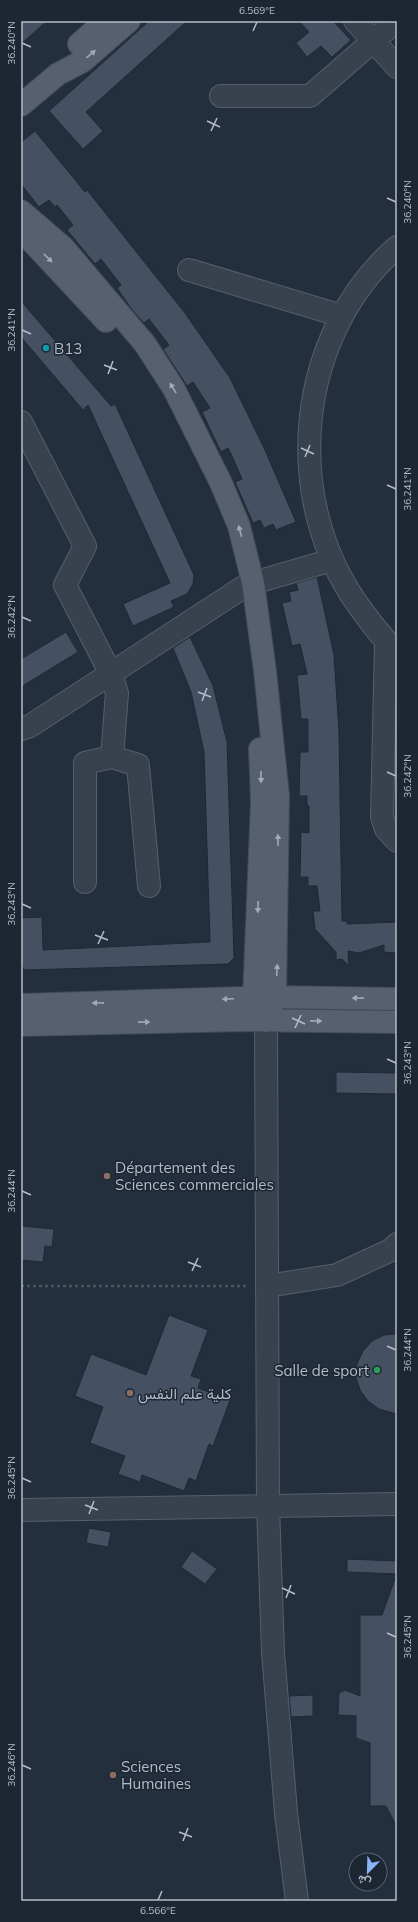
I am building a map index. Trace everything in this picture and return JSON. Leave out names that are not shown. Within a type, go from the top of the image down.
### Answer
[{"type":"main road","points":[[58,74],[72,51],[105,21]]},
{"type":"main road","points":[[21,105],[58,74],[82,61],[129,21]]},
{"type":"main road","points":[[21,211],[63,248],[145,344],[174,389],[221,483],[239,526],[247,586],[260,743],[262,802],[254,998],[266,1021]]},
{"type":"main road","points":[[21,230],[98,311],[135,355],[166,406],[216,503],[239,573],[247,586],[265,671],[278,796],[275,997],[266,1021]]},
{"type":"main road","points":[[21,1005],[167,1002],[275,997],[397,998]]},
{"type":"main road","points":[[21,1024],[266,1021],[397,1022]]},
{"type":"street","points":[[355,21],[397,67]]},
{"type":"street","points":[[221,96],[310,96],[396,21]]},
{"type":"street","points":[[397,247],[363,284],[342,316],[327,349],[318,376],[310,419],[308,455],[312,491],[320,526],[332,560],[349,592],[392,646],[382,817],[386,829],[397,841]]},
{"type":"street","points":[[189,270],[342,316]]},
{"type":"street","points":[[21,422],[85,546],[65,585],[111,674],[117,693],[112,757]]},
{"type":"street","points":[[21,729],[30,726],[247,586],[332,560]]},
{"type":"street","points":[[85,882],[85,763],[112,757],[138,765],[149,886]]},
{"type":"street","points":[[266,1021],[268,1506],[273,1660],[286,1805],[297,1901]]},
{"type":"street","points":[[267,1286],[337,1276],[391,1250],[397,1244]]},
{"type":"street","points":[[21,1510],[397,1504]]},
{"type":"path","points":[[21,1286],[267,1286]]},
{"type":"building","points":[[21,21],[47,21],[21,44]]},
{"type":"building","points":[[149,21],[187,21],[86,112],[103,131],[83,149],[49,111]]},
{"type":"building","points":[[299,21],[333,21],[351,40],[332,57],[321,46],[307,57],[296,43],[309,32]]},
{"type":"building","points":[[35,131],[85,192],[87,190],[185,313],[230,378],[265,450],[296,522],[276,530],[273,524],[264,528],[260,520],[253,523],[235,482],[242,479],[232,456],[228,448],[221,452],[202,412],[210,408],[193,382],[187,386],[163,349],[169,345],[149,319],[144,323],[132,310],[117,288],[121,285],[101,259],[95,264],[67,230],[73,225],[57,205],[55,207],[49,200],[39,207],[21,184],[21,142]]},
{"type":"building","points":[[21,301],[111,406],[115,404],[194,575],[193,584],[187,594],[171,601],[174,607],[133,626],[123,604],[170,583],[88,405],[83,410],[21,337]]},
{"type":"building","points":[[317,577],[334,655],[339,733],[342,921],[347,921],[347,924],[397,922],[397,953],[384,952],[384,945],[359,953],[348,951],[349,966],[342,959],[336,960],[336,952],[315,929],[313,911],[320,911],[317,886],[308,886],[308,877],[300,877],[301,832],[309,833],[309,806],[307,805],[307,796],[299,796],[300,752],[308,752],[308,719],[301,719],[297,675],[307,674],[300,644],[292,646],[282,603],[291,601],[289,592],[298,590],[296,583]]},
{"type":"building","points":[[66,632],[78,652],[21,687],[21,659]]},
{"type":"building","points":[[190,637],[213,686],[227,742],[234,958],[228,964],[24,970],[21,964],[21,918],[42,917],[43,950],[210,942],[204,752],[191,692],[173,648]]},
{"type":"building","points":[[336,1072],[397,1073],[397,1094],[336,1093]]},
{"type":"building","points":[[21,1226],[54,1229],[52,1247],[45,1246],[43,1262],[21,1260]]},
{"type":"building","points":[[169,1315],[208,1330],[191,1376],[201,1379],[198,1388],[230,1400],[213,1446],[209,1444],[196,1481],[189,1478],[184,1491],[142,1475],[140,1482],[118,1474],[125,1456],[90,1443],[103,1407],[75,1396],[91,1354],[146,1375]]},
{"type":"building","name":"Salle de sport","points":[[397,1334],[397,1414],[379,1409],[368,1401],[360,1390],[356,1377],[357,1364],[363,1351],[372,1341],[384,1335]]},
{"type":"building","points":[[89,1528],[111,1532],[108,1547],[86,1543]]},
{"type":"building","points":[[192,1551],[217,1569],[205,1584],[181,1567]]},
{"type":"building","points":[[347,1559],[397,1561],[397,1574],[347,1572]]},
{"type":"building","points":[[395,1579],[397,1579],[397,1827],[386,1806],[370,1806],[370,1743],[356,1738],[356,1716],[338,1715],[339,1693],[345,1690],[360,1696],[360,1615],[382,1615]]},
{"type":"building","points":[[313,1695],[313,1716],[291,1717],[289,1696]]},
{"type":"place","name":"B13","points":[[46,348]]},
{"type":"place","name":"Département des Sciences commerciales","points":[[107,1176]]},
{"type":"place","name":"Salle de sport","points":[[377,1370]]},
{"type":"place","name":"كلية علم النفس","points":[[130,1393]]},
{"type":"place","name":"Sciences Humaines","points":[[113,1775]]}]
